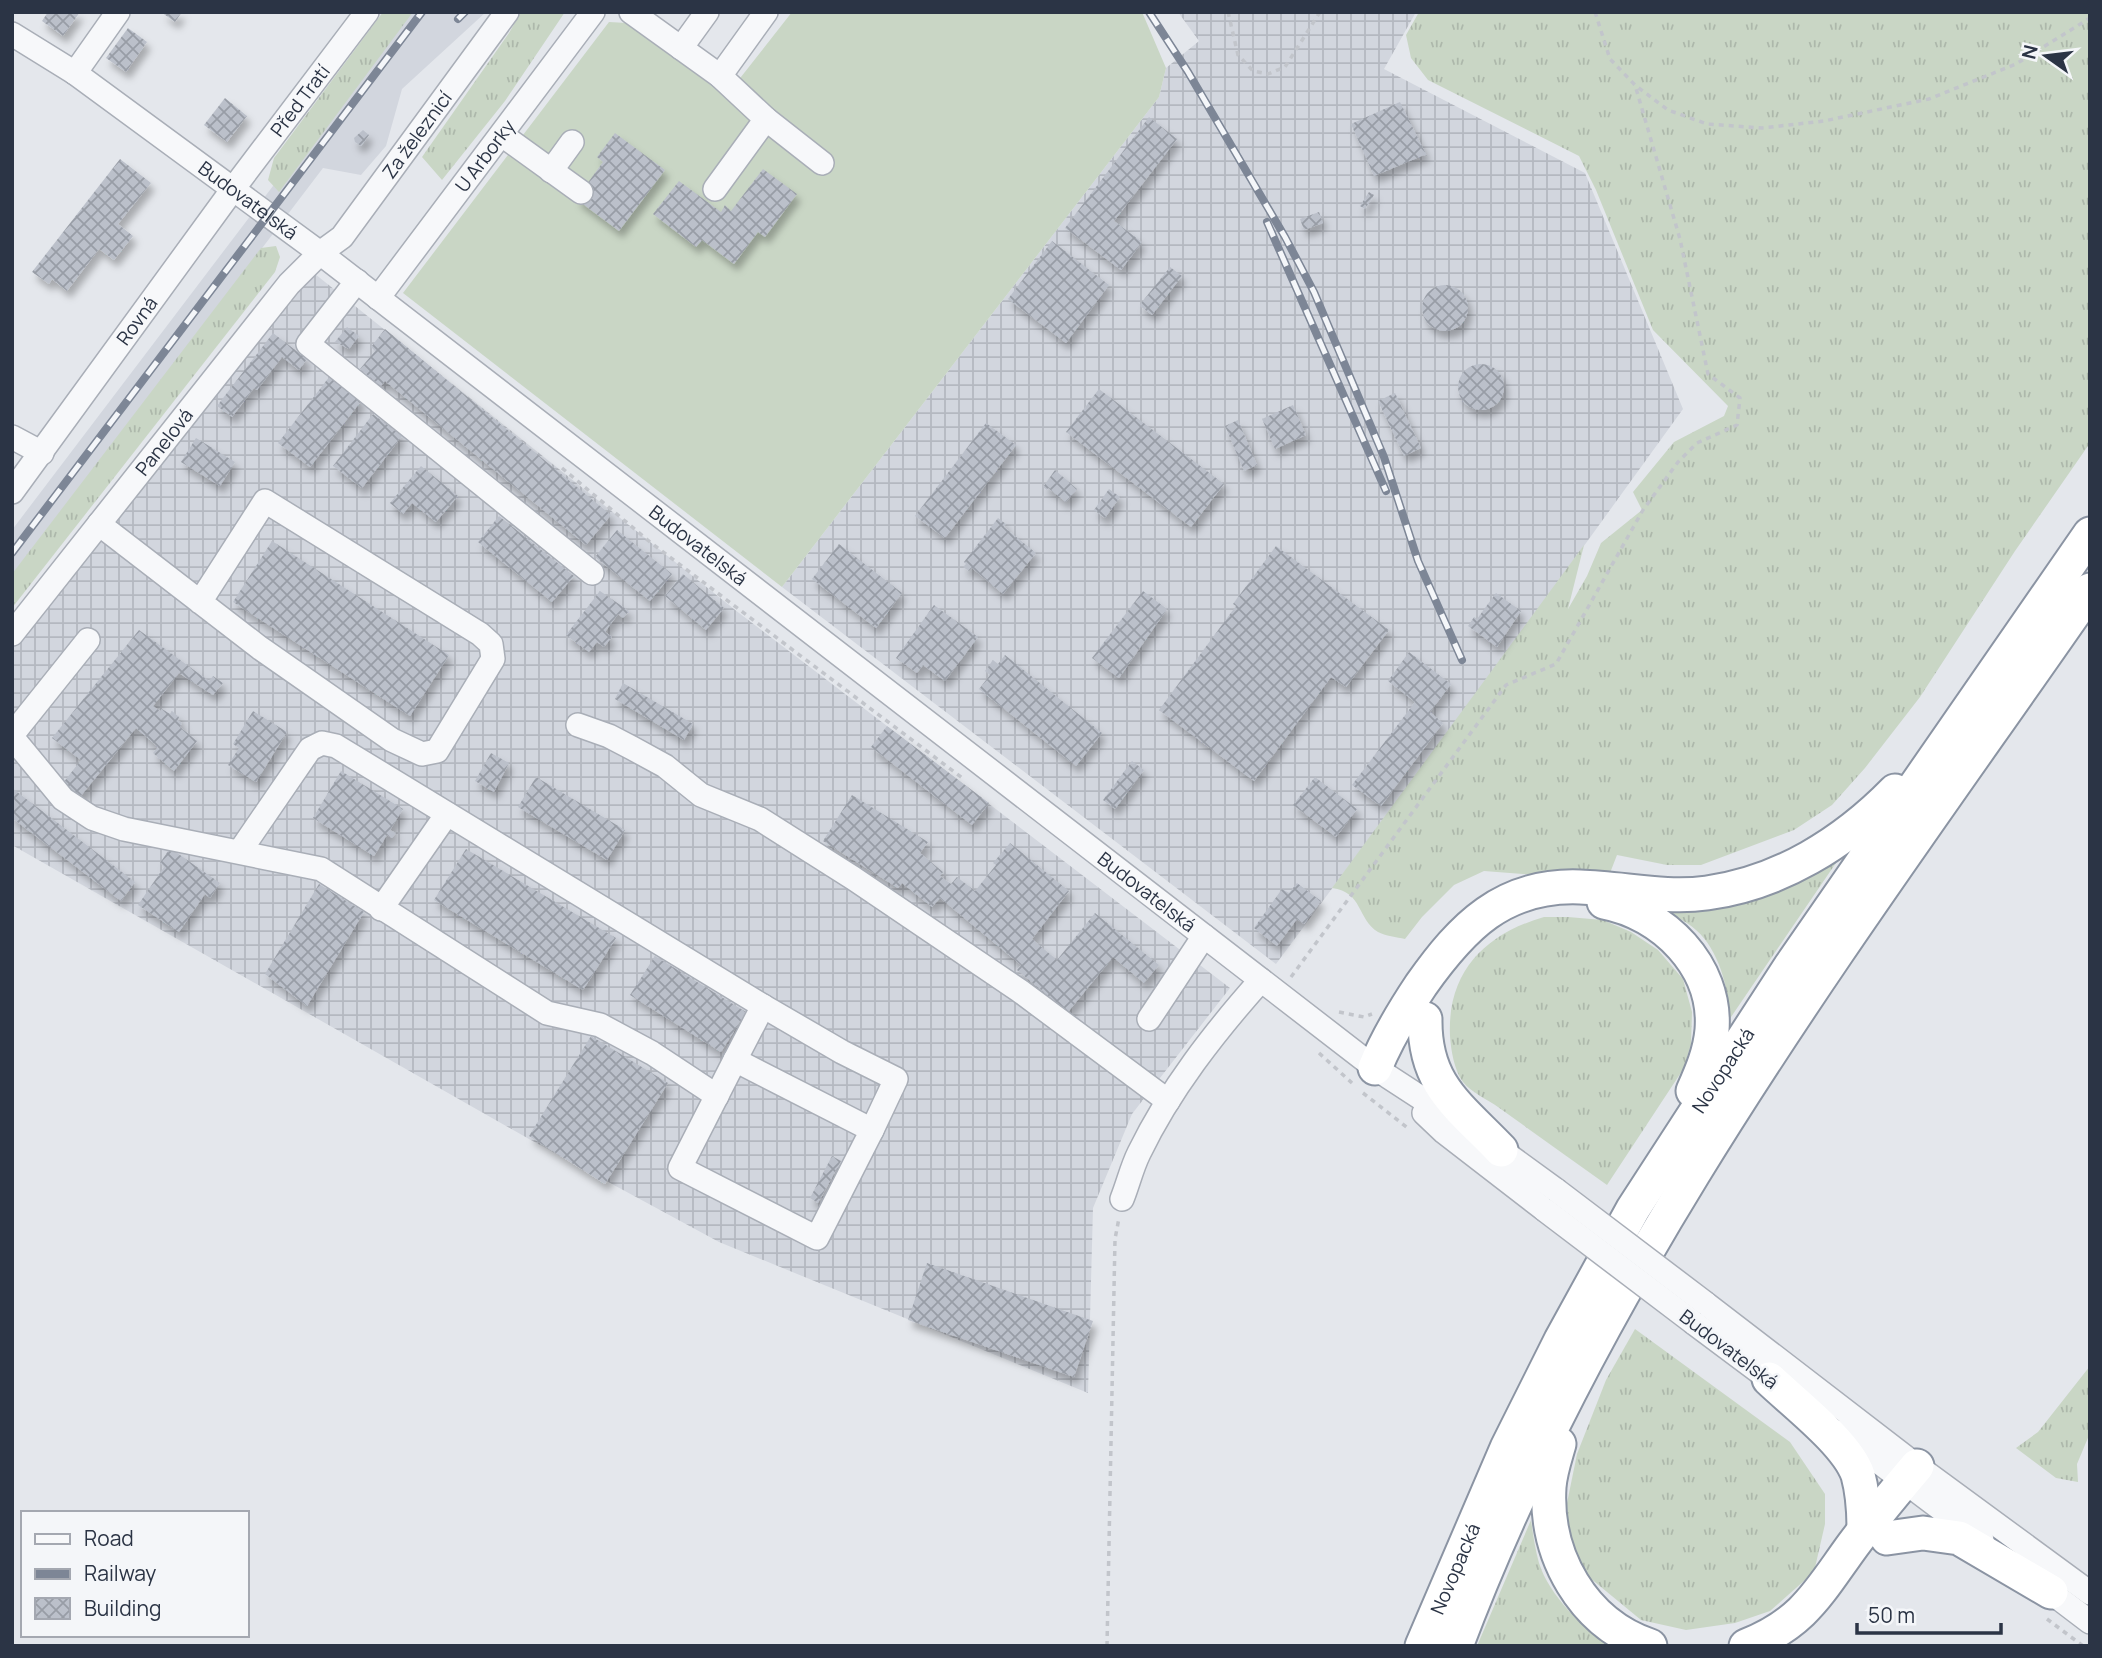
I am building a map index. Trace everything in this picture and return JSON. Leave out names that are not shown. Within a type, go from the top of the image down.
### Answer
[{"type":"highway","name":"Novopacká","points":[[1422,1646],[1471,1528],[1525,1412],[1633,1209],[1790,967],[2090,534]]},
{"type":"highway","name":"Novopacká","points":[[1456,1646],[1536,1461],[1577,1377],[1690,1176],[1815,987],[2090,590]]},
{"type":"highway","points":[[1375,1068],[1392,1029],[1441,957],[1458,936],[1504,902],[1529,893],[1578,887],[1649,894],[1707,893],[1770,877],[1810,858],[1849,833],[1888,798],[1957,726]]},
{"type":"highway","points":[[1375,1068],[1398,1053],[1411,1040],[1425,1019],[1435,991],[1457,956],[1490,925],[1513,912],[1552,901],[1583,899],[1626,908],[1655,923],[1682,944],[1700,971],[1711,1005],[1710,1048],[1663,1161]]},
{"type":"highway","points":[[1425,1019],[1424,1041],[1427,1055],[1439,1084],[1501,1150]]},
{"type":"highway","points":[[1577,1377],[1550,1483],[1553,1540],[1565,1572],[1590,1606],[1608,1624],[1650,1646]]},
{"type":"highway","points":[[1769,1379],[1837,1443],[1852,1464],[1876,1534]]},
{"type":"highway","points":[[1780,1646],[1818,1614],[1919,1480]]},
{"type":"highway","points":[[1746,1646],[1781,1629],[1803,1612],[1876,1534],[1923,1533],[1959,1538],[2050,1592]]},
{"type":"street","points":[[75,73],[118,12]]},
{"type":"street","name":"Před Tratí","points":[[233,189],[367,12]]},
{"type":"street","name":"Za železnicí","points":[[320,253],[342,237],[507,12]]},
{"type":"street","name":"U Arborky","points":[[378,298],[593,12]]},
{"type":"street","points":[[631,12],[720,76],[766,119],[822,163]]},
{"type":"street","points":[[681,48],[707,12]]},
{"type":"street","points":[[720,76],[766,12]]},
{"type":"street","name":"Budovatelská","points":[[12,34],[75,73],[357,281],[1375,1068],[1501,1150],[1550,1200]]},
{"type":"street","points":[[715,189],[766,119]]},
{"type":"street","points":[[502,135],[581,192]]},
{"type":"street","points":[[551,171],[572,142]]},
{"type":"street","name":"Rovná","points":[[12,492],[233,189]]},
{"type":"street","name":"Panelová","points":[[12,634],[289,284],[320,253]]},
{"type":"street","points":[[357,281],[307,344],[592,573]]},
{"type":"street","points":[[12,437],[42,453]]},
{"type":"street","points":[[99,524],[260,648],[381,732],[422,754],[437,751],[493,660],[491,644],[480,634],[265,501],[200,601]]},
{"type":"street","points":[[88,640],[12,736],[63,799],[92,818],[124,830],[321,869],[547,1013],[600,1025],[652,1053],[717,1096]]},
{"type":"street","points":[[578,725],[610,736],[665,766],[701,795],[760,819],[853,878],[1020,991],[1168,1101]]},
{"type":"street","points":[[240,851],[310,748],[322,743],[336,746],[763,1006],[842,1052],[896,1079],[817,1238],[680,1168],[763,1006]]},
{"type":"street","points":[[381,909],[447,814]]},
{"type":"street","points":[[1149,1019],[1204,936]]},
{"type":"street","points":[[1122,1199],[1138,1154],[1168,1101],[1221,1025],[1261,980]]},
{"type":"street","points":[[735,1060],[872,1130]]},
{"type":"street","name":"Budovatelská","points":[[1375,1068],[1444,1132],[1550,1200],[1700,1313],[1919,1480],[2050,1592],[2090,1622]]},
{"type":"street","name":"Budovatelská","points":[[1700,1313],[1769,1379],[2090,1593]]},
{"type":"path","points":[[1228,12],[1238,55],[1253,71],[1268,74],[1285,67],[1320,12]]},
{"type":"path","points":[[1595,12],[1611,59],[1635,86],[1668,110],[1707,124],[1762,128],[1824,121],[1929,99],[2016,64],[2090,18]]},
{"type":"path","points":[[1289,980],[1506,685],[1556,664],[1643,510],[1678,461],[1697,443],[1737,425],[1740,398],[1708,374],[1680,239],[1635,86]]},
{"type":"path","points":[[1331,1008],[1341,1013],[1364,1017],[1380,1011]]},
{"type":"path","points":[[1317,1051],[1369,1098],[1410,1130]]},
{"type":"path","points":[[1107,1646],[1115,1239],[1122,1199]]},
{"type":"shaded area","points":[[405,12],[486,12],[402,89],[386,146],[361,175],[323,168],[12,577],[12,530]]},
{"type":"shaded area","points":[[1178,12],[1416,12],[1384,69],[1585,173],[1683,409],[1487,680],[1276,964],[782,587],[1159,97],[1166,68],[1199,41]]},
{"type":"shaded area","points":[[310,270],[739,613],[1230,988],[1132,1114],[1093,1208],[1088,1393],[719,1242],[529,1139],[12,845],[12,650]]},
{"type":"green space","points":[[383,12],[413,12],[279,192],[268,180],[274,158]]},
{"type":"green space","points":[[521,12],[565,12],[505,101],[442,180],[422,157]]},
{"type":"green space","points":[[792,12],[1142,12],[1166,68],[1159,97],[782,587],[403,293],[609,22],[627,23],[726,96]]},
{"type":"green space","points":[[1419,12],[2090,12],[2090,443],[2015,551],[1920,697],[1865,768],[1832,805],[1794,830],[1701,865],[1667,865],[1617,855],[1610,873],[1551,876],[1484,871],[1454,885],[1422,917],[1405,939],[1378,932],[1371,927],[1355,900],[1332,888],[1584,545],[1568,609],[1587,576],[1601,543],[1642,510],[1633,492],[1674,442],[1724,416],[1728,406],[1653,330],[1596,190],[1579,156],[1428,80],[1411,58],[1406,35]]},
{"type":"green space","points":[[276,246],[280,257],[275,272],[12,608],[12,574],[261,248]]},
{"type":"green space","points":[[1840,857],[1729,1020],[1728,997],[1722,972],[1711,948],[1696,930],[1664,909]]},
{"type":"green space","points":[[1544,917],[1603,920],[1631,932],[1658,950],[1683,979],[1692,1012],[1691,1044],[1684,1068],[1607,1185],[1470,1089],[1457,1072],[1454,1060],[1450,1036],[1451,1013],[1455,993],[1463,975],[1488,945],[1523,924]]},
{"type":"green space","points":[[1635,1329],[1790,1442],[1825,1494],[1825,1524],[1814,1572],[1770,1611],[1735,1623],[1686,1630],[1641,1620],[1584,1573],[1569,1543],[1567,1503],[1577,1454],[1606,1380]]},
{"type":"green space","points":[[2090,1366],[2090,1433],[2077,1464],[2078,1482],[2056,1478],[2016,1448],[2038,1432]]},
{"type":"green space","points":[[1531,1520],[1539,1563],[1551,1587],[1580,1622],[1614,1646],[1477,1646]]},
{"type":"building","points":[[48,12],[80,12],[63,36],[42,21]]},
{"type":"building","points":[[161,12],[182,12],[175,22]]},
{"type":"building","points":[[128,28],[147,42],[126,72],[106,58]]},
{"type":"building","points":[[225,98],[247,116],[227,142],[204,125]]},
{"type":"building","points":[[1400,102],[1427,156],[1374,176],[1351,124]]},
{"type":"building","points":[[1149,117],[1177,139],[1114,221],[1142,242],[1121,270],[1065,228]]},
{"type":"building","points":[[363,130],[369,135],[361,146],[354,138]]},
{"type":"building","points":[[615,133],[665,170],[619,231],[576,199],[603,162],[597,157]]},
{"type":"building","points":[[120,159],[151,183],[118,224],[133,236],[114,260],[99,249],[67,291],[52,279],[49,284],[32,272]]},
{"type":"building","points":[[763,169],[797,194],[765,237],[758,232],[734,264],[702,240],[696,247],[653,214],[679,181],[721,212],[725,205],[731,211]]},
{"type":"building","points":[[1369,192],[1374,195],[1365,209],[1360,206]]},
{"type":"building","points":[[1319,212],[1323,223],[1304,230],[1300,219]]},
{"type":"building","points":[[1052,241],[1109,285],[1066,343],[1008,299]]},
{"type":"building","points":[[1170,267],[1182,276],[1152,315],[1140,306]]},
{"type":"building","points":[[1445,285],[1454,286],[1461,292],[1467,299],[1467,317],[1461,324],[1454,330],[1445,331],[1436,330],[1429,324],[1423,317],[1422,308],[1423,299],[1429,292],[1436,286]]},
{"type":"building","points":[[347,327],[359,336],[349,349],[335,342]]},
{"type":"building","points":[[385,329],[611,515],[586,545],[385,381],[381,386],[360,369],[375,351],[371,347]]},
{"type":"building","points":[[273,333],[307,359],[299,370],[282,357],[232,417],[217,406]]},
{"type":"building","points":[[1481,364],[1490,365],[1497,371],[1503,378],[1503,396],[1497,403],[1490,409],[1481,410],[1472,409],[1465,403],[1459,396],[1458,387],[1459,378],[1465,371],[1472,365]]},
{"type":"building","points":[[330,376],[362,400],[310,467],[278,443]]},
{"type":"building","points":[[1099,389],[1224,484],[1191,527],[1066,432]]},
{"type":"building","points":[[1395,393],[1421,448],[1404,456],[1378,401]]},
{"type":"building","points":[[1293,405],[1306,435],[1275,449],[1262,419]]},
{"type":"building","points":[[373,414],[402,436],[362,488],[333,466]]},
{"type":"building","points":[[1238,420],[1257,465],[1244,471],[1225,426]]},
{"type":"building","points":[[986,423],[1016,445],[945,538],[915,516]]},
{"type":"building","points":[[196,438],[235,462],[220,486],[181,462]]},
{"type":"building","points":[[421,466],[458,496],[436,522],[412,503],[403,514],[390,503]]},
{"type":"building","points":[[1055,470],[1077,489],[1066,502],[1043,487]]},
{"type":"building","points":[[1109,489],[1120,497],[1105,518],[1094,510]]},
{"type":"building","points":[[499,516],[574,576],[552,602],[478,542]]},
{"type":"building","points":[[998,518],[1006,524],[1004,527],[1036,553],[1003,594],[972,568],[969,571],[963,567]]},
{"type":"building","points":[[617,530],[672,574],[650,601],[595,557]]},
{"type":"building","points":[[272,541],[449,655],[410,716],[233,602]]},
{"type":"building","points":[[839,544],[902,593],[876,628],[812,579]]},
{"type":"building","points":[[1276,546],[1389,630],[1346,687],[1331,677],[1254,781],[1159,710],[1236,606],[1233,604]]},
{"type":"building","points":[[683,574],[724,608],[706,630],[665,596]]},
{"type":"building","points":[[600,591],[629,611],[623,618],[618,614],[605,632],[612,637],[604,647],[597,642],[589,652],[566,635]]},
{"type":"building","points":[[1143,591],[1167,609],[1119,678],[1092,658]]},
{"type":"building","points":[[1496,593],[1521,611],[1497,647],[1468,626],[1474,617],[1477,619]]},
{"type":"building","points":[[934,605],[978,637],[945,681],[923,665],[917,673],[896,658]]},
{"type":"building","points":[[139,630],[209,681],[213,676],[223,683],[213,695],[179,673],[153,706],[170,714],[172,711],[182,723],[180,727],[197,741],[174,771],[153,753],[158,747],[136,728],[80,797],[63,783],[81,760],[52,738]]},
{"type":"building","points":[[1409,652],[1451,684],[1430,712],[1443,723],[1381,806],[1352,785],[1415,702],[1388,681]]},
{"type":"building","points":[[1005,655],[1102,733],[1076,766],[979,689],[990,675],[985,671],[993,660],[998,664]]},
{"type":"building","points":[[623,683],[693,724],[684,740],[615,699]]},
{"type":"building","points":[[253,711],[287,732],[256,782],[228,765],[239,748],[233,744]]},
{"type":"building","points":[[887,726],[989,803],[972,825],[871,747]]},
{"type":"building","points":[[491,753],[509,763],[494,792],[475,781]]},
{"type":"building","points":[[1132,761],[1144,770],[1115,809],[1103,800]]},
{"type":"building","points":[[341,771],[403,809],[390,830],[396,833],[392,838],[387,835],[374,856],[313,818]]},
{"type":"building","points":[[536,777],[625,830],[607,860],[518,807]]},
{"type":"building","points":[[1315,777],[1357,809],[1336,837],[1293,805]]},
{"type":"building","points":[[12,788],[135,882],[121,901],[12,818]]},
{"type":"building","points":[[852,795],[928,842],[920,853],[943,872],[940,876],[951,884],[957,877],[975,891],[1010,843],[1069,891],[1032,939],[1057,960],[1095,913],[1159,965],[1144,983],[1113,957],[1068,1012],[1017,970],[1021,965],[940,898],[932,907],[902,883],[898,888],[823,841]]},
{"type":"building","points":[[170,848],[220,883],[210,898],[205,894],[179,932],[138,905],[164,867],[160,863]]},
{"type":"building","points":[[466,849],[616,938],[583,990],[434,900]]},
{"type":"building","points":[[1297,883],[1321,901],[1304,924],[1297,919],[1277,946],[1254,928],[1282,889],[1289,893]]},
{"type":"building","points":[[319,884],[364,912],[307,1006],[265,974]]},
{"type":"building","points":[[655,956],[746,1012],[721,1052],[630,995]]},
{"type":"building","points":[[591,1036],[668,1083],[605,1184],[529,1136]]},
{"type":"building","points":[[832,1156],[841,1161],[818,1203],[810,1198]]},
{"type":"building","points":[[927,1263],[1093,1321],[1074,1377],[908,1320]]},
{"type":"railway","points":[[12,553],[422,12]]},
{"type":"railway","points":[[458,19],[465,12]]},
{"type":"railway","points":[[1149,12],[1188,72],[1285,237],[1314,292],[1384,457],[1418,561],[1462,660]]},
{"type":"railway","points":[[1267,222],[1386,491]]}]
